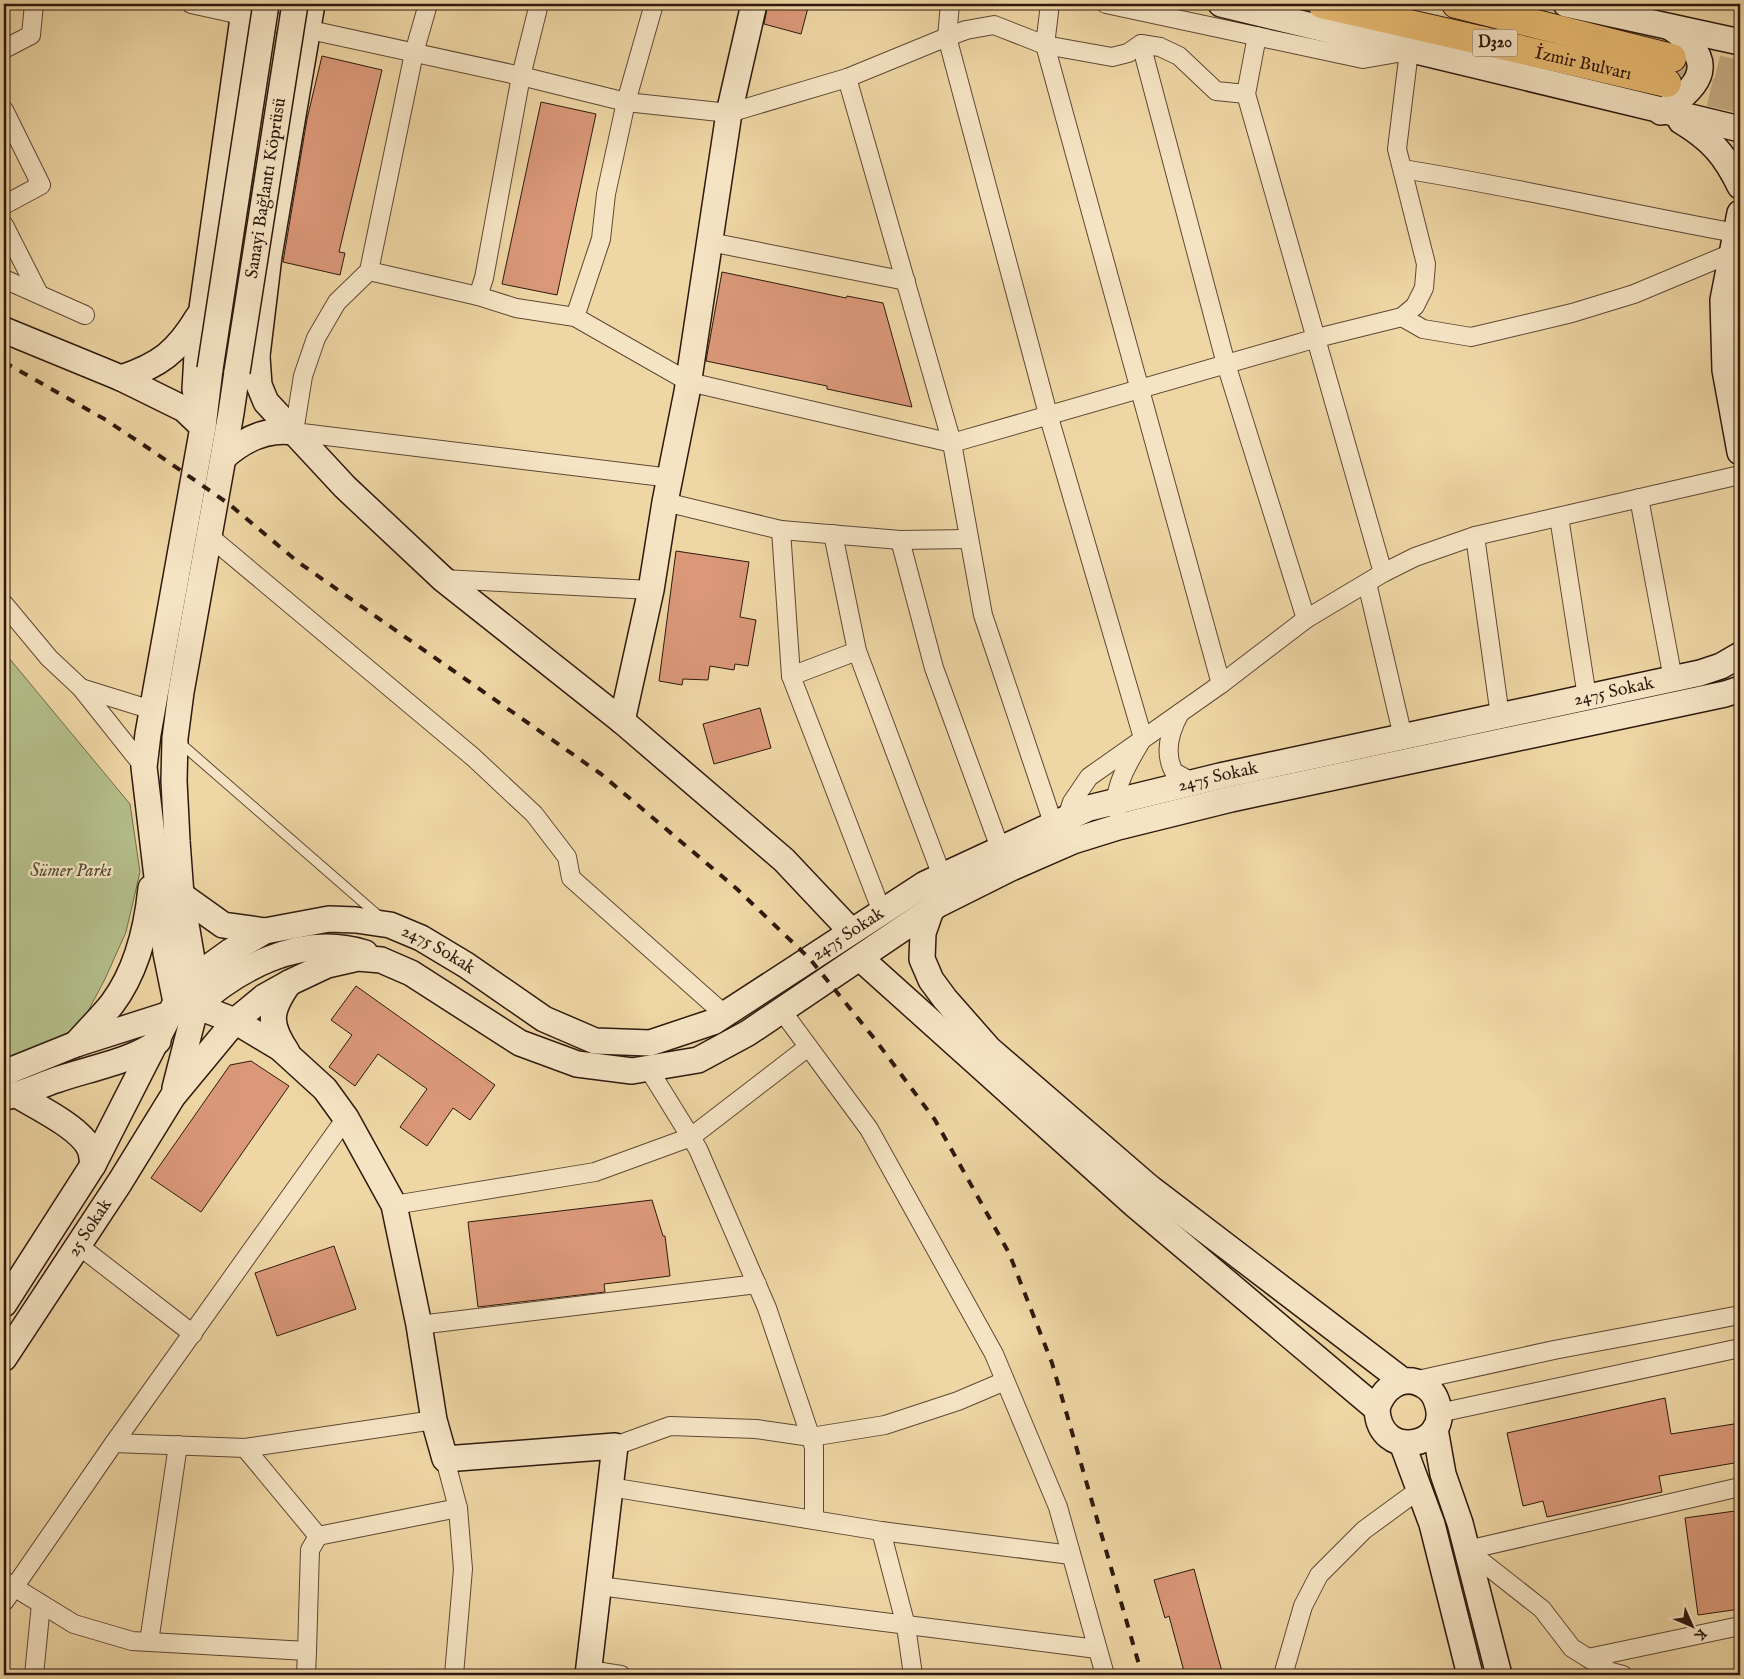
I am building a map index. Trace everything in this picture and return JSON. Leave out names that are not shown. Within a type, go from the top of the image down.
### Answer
[{"type":"main road","name":"Sanayi Bağlantı Köprüsü","points":[[154,854],[144,767],[152,710],[203,427],[210,368],[266,4]]},
{"type":"main road","name":"Sanayi Bağlantı Köprüsü","points":[[224,457],[295,4]]},
{"type":"main road","points":[[93,1165],[153,1046],[180,1007],[195,976],[181,896],[174,781],[175,738],[181,692],[224,457],[246,412],[257,357],[269,256],[312,4]]},
{"type":"main road","points":[[622,721],[652,590],[665,502],[688,382],[729,113],[754,4]]},
{"type":"main road","points":[[1221,4],[1666,113],[1740,129]]},
{"type":"main road","name":"İzmir Bulvarı","points":[[1322,4],[1669,70],[1456,4]]},
{"type":"main road","points":[[1566,4],[1596,7],[1670,27],[1740,42]]},
{"type":"main road","points":[[203,427],[194,382],[202,311],[244,10]]},
{"type":"main road","points":[[1666,113],[1692,90],[1700,74],[1700,63],[1687,38],[1670,27]]},
{"type":"main road","points":[[1666,113],[1714,144],[1729,164],[1740,186]]},
{"type":"main road","points":[[1736,233],[1723,300],[1725,361],[1740,452]]},
{"type":"main road","points":[[121,378],[146,370],[169,356],[186,336],[202,311]]},
{"type":"main road","points":[[4,330],[121,378],[184,409],[203,427]]},
{"type":"main road","points":[[257,357],[259,385],[271,409],[344,487],[443,579],[622,721],[784,860],[851,931]]},
{"type":"main road","points":[[224,457],[238,445],[264,434],[276,430],[294,432]]},
{"type":"main road","name":"2475 Sokak","points":[[195,976],[231,951],[265,931],[329,920],[356,920],[390,925],[421,938],[444,951],[544,1019],[595,1041],[650,1042],[713,1022],[851,931],[942,876],[1060,820],[1115,800],[1673,679],[1710,670],[1740,655]]},
{"type":"main road","name":"2475 Sokak","points":[[173,1096],[235,1022],[264,997],[291,982],[335,963],[358,958],[381,960],[411,973],[520,1043],[577,1064],[632,1070],[698,1060],[748,1033],[930,910],[1009,868],[1073,841],[1118,827],[1231,799],[1716,696],[1740,689]]},
{"type":"main road","points":[[154,854],[166,953],[180,1007],[173,1096]]},
{"type":"main road","points":[[76,1044],[112,1004],[128,977],[142,936],[150,895],[154,854]]},
{"type":"main road","points":[[181,896],[223,925],[265,931]]},
{"type":"main road","points":[[930,910],[923,934],[922,959],[931,980],[989,1050],[1150,1188],[1408,1381],[1431,1391],[1437,1399],[1437,1421],[1444,1474],[1467,1550],[1499,1675]]},
{"type":"main road","points":[[4,1073],[76,1044],[180,1007],[238,973],[293,950],[306,947],[334,946],[350,948],[381,960]]},
{"type":"main road","points":[[860,958],[1135,1205],[1377,1409]]},
{"type":"main road","points":[[290,1056],[277,1037],[272,1016],[279,997],[291,982]]},
{"type":"main road","points":[[180,1007],[235,1022],[280,1048],[325,1089],[346,1118],[394,1205],[418,1325],[434,1420],[445,1458],[615,1446],[588,1673]]},
{"type":"main road","points":[[10,1096],[153,1046]]},
{"type":"main road","points":[[10,1096],[59,1120],[83,1139],[90,1149],[93,1165]]},
{"type":"main road","name":"25 Sokak","points":[[4,1358],[173,1096]]},
{"type":"main road","name":"25 Sokak","points":[[4,1304],[93,1165]]},
{"type":"main road","points":[[1408,1381],[1385,1391],[1377,1409],[1377,1420],[1382,1430],[1388,1437],[1402,1443],[1418,1442],[1428,1437],[1437,1421]]},
{"type":"main road","points":[[1402,1443],[1432,1524],[1465,1674]]},
{"type":"street","points":[[4,49],[31,36],[34,4]]},
{"type":"street","points":[[190,4],[244,10],[309,30],[521,76],[626,102],[729,113],[847,78],[966,30],[994,25],[1045,45],[1112,57],[1128,53],[1141,44],[1160,47],[1179,56],[1216,91],[1246,94]]},
{"type":"street","points":[[428,4],[414,53],[370,271],[337,302],[316,338],[303,376],[294,432],[671,478]]},
{"type":"street","points":[[478,296],[484,278],[521,76],[540,4]]},
{"type":"street","points":[[574,317],[601,239],[606,194],[626,102],[654,4]]},
{"type":"street","points":[[950,4],[947,37],[1048,414],[1143,738],[1126,769],[1115,800],[1118,827]]},
{"type":"street","points":[[1050,4],[1045,45],[1221,684]]},
{"type":"street","points":[[370,271],[478,296],[516,308],[574,317],[688,382],[952,443],[1138,388],[1317,338],[1402,317],[1415,306],[1424,288],[1426,264],[1397,149],[1409,51],[1363,59],[1106,4]]},
{"type":"street","points":[[1257,36],[1246,94],[1383,573]]},
{"type":"street","points":[[1141,44],[1226,364],[1306,619]]},
{"type":"street","points":[[847,78],[952,443],[983,615],[1060,820],[1073,841]]},
{"type":"street","points":[[4,110],[41,185],[4,205]]},
{"type":"street","points":[[1403,169],[1503,185],[1629,214],[1736,233]]},
{"type":"street","points":[[4,225],[38,294]]},
{"type":"street","points":[[1402,317],[1423,330],[1471,337],[1572,313],[1634,294],[1736,233]]},
{"type":"street","points":[[710,242],[906,281]]},
{"type":"street","points":[[4,279],[85,315]]},
{"type":"street","points":[[1060,820],[1076,793],[1089,777],[1221,684],[1306,619],[1383,573],[1415,557],[1475,536],[1740,475]]},
{"type":"street","points":[[1639,498],[1673,679]]},
{"type":"street","points":[[665,502],[781,530],[900,540],[969,539]]},
{"type":"street","points":[[1559,516],[1587,697]]},
{"type":"street","points":[[781,530],[791,676],[882,912]]},
{"type":"street","points":[[834,534],[857,651],[942,876]]},
{"type":"street","points":[[209,536],[473,757],[534,814],[567,857],[571,878],[724,1014]]},
{"type":"street","points":[[1475,536],[1500,716]]},
{"type":"street","points":[[900,540],[934,668],[1000,848]]},
{"type":"street","points":[[443,579],[652,590]]},
{"type":"street","points":[[1367,583],[1403,737]]},
{"type":"street","points":[[4,604],[49,658],[81,688],[144,767]]},
{"type":"street","points":[[791,676],[857,651]]},
{"type":"street","points":[[81,688],[152,710]]},
{"type":"street","points":[[1181,712],[1171,732],[1168,757],[1174,772],[1192,782]]},
{"type":"street","points":[[782,1011],[869,1129],[994,1354],[1058,1507],[1104,1675]]},
{"type":"street","points":[[394,1205],[595,1172],[691,1137],[808,1047]]},
{"type":"street","points":[[648,1068],[698,1149],[767,1308],[814,1447],[814,1520]]},
{"type":"street","points":[[307,1651],[132,1640],[74,1624],[41,1604],[7,1590],[193,1334],[346,1118]]},
{"type":"street","points":[[78,1245],[193,1334]]},
{"type":"street","points":[[418,1325],[756,1284]]},
{"type":"street","points":[[1408,1381],[1554,1350],[1740,1315]]},
{"type":"street","points":[[1437,1421],[1740,1348]]},
{"type":"street","points":[[615,1446],[670,1426],[756,1429],[811,1437],[885,1425],[958,1401],[1005,1381]]},
{"type":"street","points":[[114,1443],[245,1448],[434,1420]]},
{"type":"street","points":[[149,1642],[178,1445]]},
{"type":"street","points":[[245,1448],[318,1536]]},
{"type":"street","points":[[445,1458],[458,1508],[463,1569],[454,1675]]},
{"type":"street","points":[[610,1487],[881,1531],[1071,1554]]},
{"type":"street","points":[[1467,1550],[1740,1487]]},
{"type":"street","points":[[1283,1675],[1303,1606],[1319,1575],[1364,1530],[1420,1489]]},
{"type":"street","points":[[306,1675],[310,1550],[318,1536],[458,1508]]},
{"type":"street","points":[[881,1531],[906,1626],[912,1675]]},
{"type":"street","points":[[1467,1550],[1542,1609],[1572,1648],[1611,1672],[1623,1675]]},
{"type":"street","points":[[599,1586],[1097,1649]]},
{"type":"street","points":[[34,1675],[41,1604]]},
{"type":"street","points":[[1588,1658],[1740,1626]]},
{"type":"street","points":[[588,1673],[621,1675]]},
{"type":"lane","points":[[175,738],[390,925]]},
{"type":"green space","name":"Sümer Parkı","points":[[4,652],[130,804],[140,872],[126,932],[86,1015],[60,1041],[4,1063]]},
{"type":"building","points":[[768,4],[809,4],[801,34],[764,24]]},
{"type":"building","points":[[322,56],[382,70],[339,252],[345,253],[340,275],[283,262],[307,119]]},
{"type":"building","points":[[541,102],[596,114],[557,295],[502,284]]},
{"type":"building","points":[[722,272],[846,298],[847,296],[883,303],[912,407],[827,389],[827,386],[706,361]]},
{"type":"building","points":[[676,551],[749,562],[740,617],[756,620],[748,666],[735,664],[734,670],[710,666],[708,680],[683,679],[682,685],[659,681]]},
{"type":"building","points":[[760,708],[771,748],[714,764],[703,724]]},
{"type":"building","points":[[356,986],[495,1085],[470,1120],[453,1108],[427,1146],[400,1127],[427,1089],[378,1054],[355,1086],[329,1067],[352,1035],[331,1020]]},
{"type":"building","points":[[251,1061],[289,1086],[201,1212],[151,1178],[230,1065]]},
{"type":"building","points":[[652,1200],[663,1236],[665,1236],[670,1276],[604,1284],[605,1292],[478,1307],[468,1222]]},
{"type":"building","points":[[334,1246],[356,1309],[277,1336],[255,1273]]},
{"type":"building","points":[[1665,1398],[1671,1434],[1740,1423],[1740,1462],[1659,1476],[1662,1492],[1547,1517],[1543,1501],[1523,1506],[1507,1433]]},
{"type":"building","points":[[1735,1511],[1740,1555],[1740,1609],[1698,1615],[1685,1518]]},
{"type":"building","points":[[1194,1569],[1223,1675],[1185,1675],[1169,1616],[1165,1618],[1154,1580]]},
{"type":"tunnel","points":[[1676,59],[1740,75]]},
{"type":"tunnel","points":[[1669,83],[1740,99]]},
{"type":"railway","points":[[4,362],[106,420],[154,452],[229,504],[298,562],[601,774],[737,889],[810,959],[874,1038],[935,1120],[1009,1253],[1052,1363],[1142,1675]]}]
